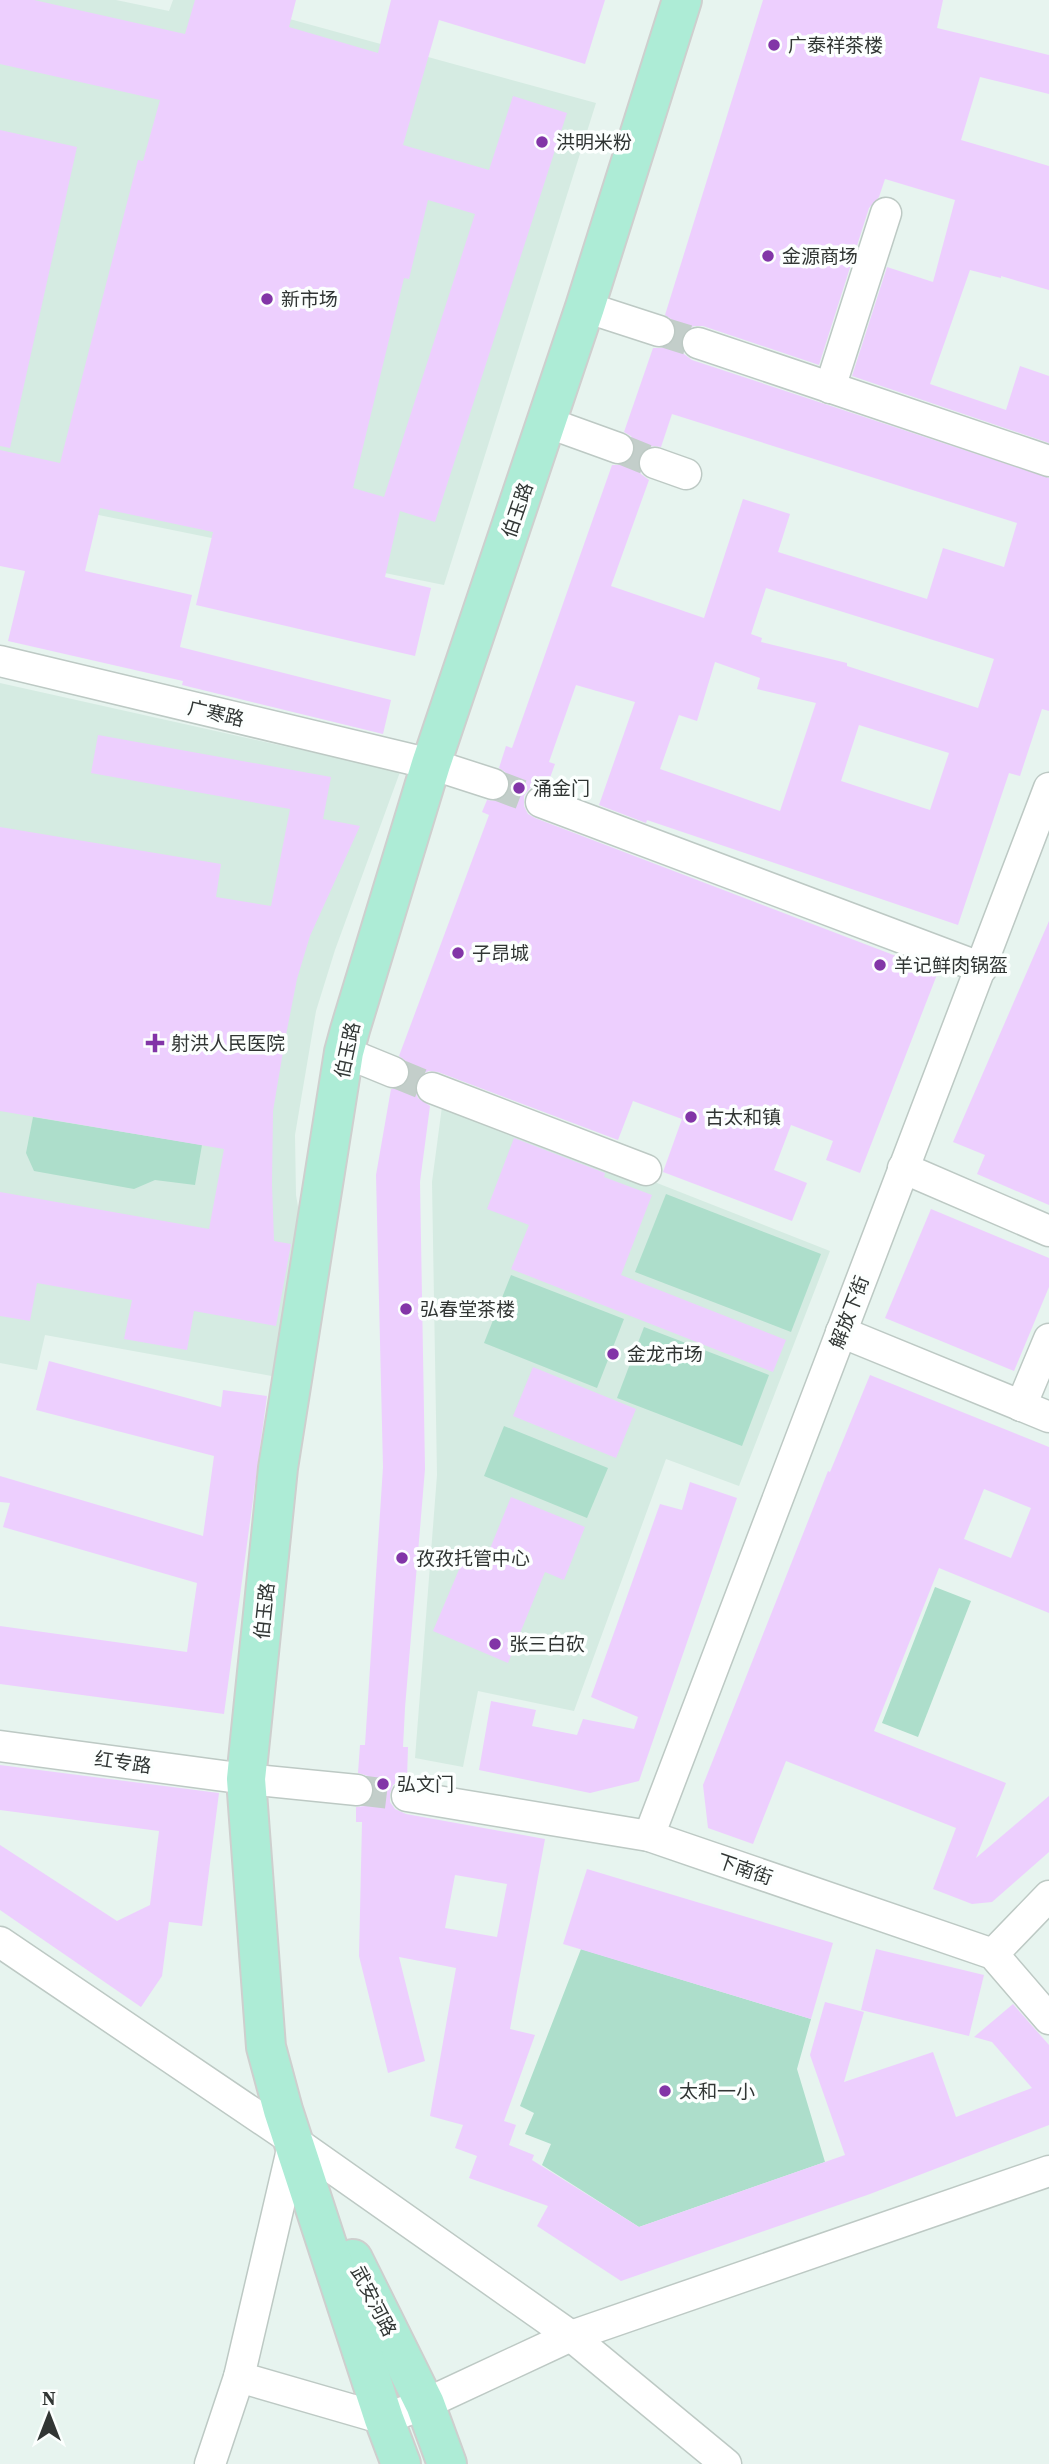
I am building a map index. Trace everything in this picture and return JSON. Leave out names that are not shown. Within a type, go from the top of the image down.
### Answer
[{"type":"main road","name":"伯玉路","points":[[294,2141],[265,2048],[246,1779],[278,1468],[344,1052],[431,764],[585,307],[682,0]]},
{"type":"main road","name":"武安河路","points":[[294,2141],[425,2404],[447,2464]]},
{"type":"main road","name":"武安河路","points":[[294,2141],[401,2464]]},
{"type":"street","points":[[830,388],[886,213]]},
{"type":"street","points":[[585,307],[659,331]]},
{"type":"street","points":[[698,343],[1049,461]]},
{"type":"street","points":[[546,422],[618,448]]},
{"type":"street","points":[[655,463],[686,474]]},
{"type":"street","name":"广寒路","points":[[0,662],[431,764],[493,785]]},
{"type":"street","name":"解放下街","points":[[649,1836],[903,1168],[982,968],[1039,845],[1049,789]]},
{"type":"street","points":[[541,802],[982,968]]},
{"type":"street","points":[[344,1052],[393,1072]]},
{"type":"street","points":[[432,1088],[646,1170]]},
{"type":"street","points":[[903,1168],[1049,1231]]},
{"type":"street","points":[[841,1332],[1049,1417]]},
{"type":"street","points":[[1021,1406],[1049,1339]]},
{"type":"street","name":"红专路","points":[[0,1746],[246,1779],[357,1790]]},
{"type":"street","name":"下南街","points":[[407,1796],[649,1836],[993,1954]]},
{"type":"street","points":[[1049,1896],[993,1954],[1049,2019]]},
{"type":"street","name":"武安河路","points":[[0,1942],[294,2141]]},
{"type":"street","points":[[210,2464],[239,2377],[294,2141],[571,2336],[726,2464]]},
{"type":"street","points":[[239,2377],[384,2419],[425,2404],[571,2336],[1049,2171]]},
{"type":"shaded area","name":"新市场","points":[[0,0],[116,0],[169,11],[173,0],[220,0],[596,103],[444,585],[0,495]]},
{"type":"shaded area","name":"射洪人民医院","points":[[0,683],[400,772],[335,950],[316,1011],[295,1135],[296,1195],[303,1236],[277,1377],[45,1335],[37,1370],[0,1363]]},
{"type":"shaded area","name":"金龙市场","points":[[443,1099],[830,1251],[739,1486],[666,1459],[574,1711],[478,1691],[463,1767],[415,1758],[437,1475],[432,1182]]},
{"type":"green space","points":[[33,1117],[202,1145],[195,1185],[155,1180],[134,1189],[34,1171],[26,1153]]},
{"type":"green space","points":[[666,1194],[821,1254],[791,1332],[635,1272]]},
{"type":"green space","points":[[511,1275],[624,1319],[597,1388],[484,1343]]},
{"type":"green space","points":[[644,1327],[769,1375],[742,1446],[617,1398]]},
{"type":"green space","points":[[504,1426],[608,1468],[587,1518],[484,1476]]},
{"type":"green space","points":[[935,1587],[971,1601],[918,1737],[882,1723]]},
{"type":"green space","points":[[581,1949],[811,2019],[797,2069],[825,2162],[639,2227],[542,2165],[551,2144],[525,2134],[534,2113],[520,2106]]},
{"type":"building","name":"新市场","points":[[0,0],[34,0],[185,34],[195,0],[296,0],[289,27],[378,53],[391,0],[605,0],[585,64],[439,20],[403,145],[489,170],[513,96],[567,113],[435,522],[400,511],[385,577],[431,588],[415,656],[196,605],[213,532],[100,508],[85,571],[192,595],[180,647],[391,700],[383,734],[182,685],[183,681],[8,641],[25,571],[0,566],[0,450],[60,463],[138,160],[143,161],[160,100],[0,64]],"holes":[[[428,200],[475,214],[384,497],[353,488],[404,278],[409,279]]]},
{"type":"building","points":[[763,0],[943,0],[937,28],[1049,55],[1049,94],[980,77],[961,140],[1049,166],[1049,290],[970,270],[930,384],[1006,410],[1020,366],[1049,376],[1049,443],[852,376],[887,267],[933,282],[955,200],[885,179],[879,197],[869,208],[819,365],[703,326],[686,330],[681,338],[684,354],[692,360],[1049,478],[1049,711],[1042,709],[1020,776],[1009,773],[958,925],[647,820],[646,823],[599,805],[635,702],[576,685],[549,762],[555,764],[547,786],[530,788],[524,796],[524,806],[528,814],[535,818],[938,972],[860,1173],[826,1160],[833,1141],[791,1125],[774,1170],[807,1183],[792,1221],[663,1172],[682,1119],[633,1101],[618,1140],[438,1072],[429,1071],[416,1081],[418,1098],[430,1106],[420,1182],[425,1469],[405,1708],[403,1747],[408,1747],[407,1779],[393,1785],[390,1802],[395,1809],[406,1814],[545,1839],[510,2029],[535,2035],[504,2121],[516,2125],[509,2145],[534,2155],[532,2160],[639,2227],[845,2155],[810,2055],[825,2002],[864,2012],[844,2082],[933,2052],[956,2117],[1032,2088],[992,2042],[974,2037],[1013,2004],[1049,2045],[1049,2125],[870,2194],[621,2281],[537,2226],[548,2206],[469,2178],[477,2156],[455,2148],[463,2125],[430,2116],[456,1968],[399,1957],[425,2061],[388,2073],[359,1956],[362,1822],[356,1822],[356,1807],[365,1806],[371,1801],[374,1791],[373,1782],[368,1776],[358,1773],[360,1745],[365,1745],[383,1467],[376,1175],[391,1089],[403,1086],[409,1078],[410,1069],[407,1062],[399,1056],[489,815],[482,812],[487,800],[497,801],[509,790],[510,780],[499,768],[506,746],[512,748],[612,465],[629,462],[634,455],[635,444],[631,436],[624,432],[653,348],[663,348],[675,337],[676,327],[665,315]],"holes":[[[672,414],[1017,523],[1004,567],[943,548],[927,599],[778,552],[790,514],[743,499],[704,618],[611,586],[649,480],[641,474],[638,458],[644,449],[661,447]],[[766,588],[994,659],[978,708],[847,666],[847,663],[761,642],[762,638],[751,634]],[[715,662],[760,678],[757,689],[816,703],[780,811],[660,769],[679,715],[697,721]],[[859,725],[949,753],[930,810],[841,781]],[[455,1875],[507,1884],[497,1937],[445,1928]]]},
{"type":"building","points":[[0,130],[77,147],[10,448],[0,446]]},
{"type":"building","name":"射洪人民医院","points":[[98,735],[331,777],[323,819],[360,826],[310,936],[297,979],[273,1111],[274,1241],[291,1244],[276,1326],[194,1311],[187,1350],[124,1339],[132,1300],[37,1283],[30,1321],[0,1316],[0,1192],[209,1229],[224,1149],[0,1111],[0,827],[221,864],[216,897],[271,906],[290,809],[91,773]]},
{"type":"building","points":[[1049,921],[1049,1205],[977,1174],[985,1155],[953,1142]]},
{"type":"building","points":[[514,1138],[605,1173],[604,1177],[652,1195],[621,1275],[786,1340],[773,1372],[511,1269],[529,1225],[487,1209]]},
{"type":"building","points":[[931,1209],[1049,1258],[1049,1287],[1014,1371],[885,1318]]},
{"type":"building","points":[[49,1361],[221,1407],[223,1390],[267,1396],[224,1714],[0,1684],[0,1626],[187,1652],[197,1583],[3,1527],[10,1503],[0,1502],[0,1476],[203,1536],[214,1456],[36,1410]]},
{"type":"building","points":[[533,1367],[636,1409],[616,1458],[513,1416]]},
{"type":"building","points":[[870,1375],[1049,1447],[1049,1613],[939,1568],[874,1731],[1006,1783],[976,1858],[1049,1796],[1049,1852],[992,1902],[972,1904],[933,1889],[956,1828],[786,1761],[753,1844],[708,1828],[703,1785],[828,1471],[830,1472]],"holes":[[[984,1489],[1031,1508],[1011,1558],[964,1539]]]},
{"type":"building","points":[[690,1482],[737,1498],[639,1781],[590,1793],[479,1770],[491,1701],[536,1710],[532,1726],[577,1735],[583,1719],[634,1729],[638,1717],[591,1697],[660,1504],[682,1510]]},
{"type":"building","points":[[511,1497],[585,1527],[564,1580],[545,1572],[508,1663],[433,1631],[466,1553],[485,1561]]},
{"type":"building","points":[[0,1765],[219,1793],[202,1926],[169,1922],[162,1976],[141,2007],[0,1910],[0,1845],[117,1921],[150,1905],[159,1831],[0,1810]]},
{"type":"building","points":[[587,1869],[833,1943],[811,2019],[563,1944]]},
{"type":"building","points":[[876,1949],[984,1975],[969,2036],[861,2010]]},
{"type":"tunnel","points":[[659,331],[698,343]]},
{"type":"tunnel","points":[[618,448],[655,463]]},
{"type":"tunnel","points":[[493,784],[541,802]]},
{"type":"tunnel","points":[[393,1072],[432,1088]]},
{"type":"tunnel","points":[[357,1790],[407,1796]]},
{"type":"place","name":"广泰祥茶楼","points":[[774,45]]},
{"type":"place","name":"洪明米粉","points":[[542,142]]},
{"type":"place","name":"金源商场","points":[[768,256]]},
{"type":"place","name":"新市场","points":[[267,299]]},
{"type":"place","name":"涌金门","points":[[519,788]]},
{"type":"place","name":"子昂城","points":[[458,953]]},
{"type":"place","name":"羊记鲜肉锅盔","points":[[880,965]]},
{"type":"place","name":"射洪人民医院","points":[[155,1043]]},
{"type":"place","name":"古太和镇","points":[[691,1117]]},
{"type":"place","name":"弘春堂茶楼","points":[[406,1309]]},
{"type":"place","name":"金龙市场","points":[[613,1354]]},
{"type":"place","name":"孜孜托管中心","points":[[402,1558]]},
{"type":"place","name":"张三白砍","points":[[495,1644]]},
{"type":"place","name":"弘文门","points":[[383,1784]]},
{"type":"place","name":"太和一小","points":[[665,2091]]}]
